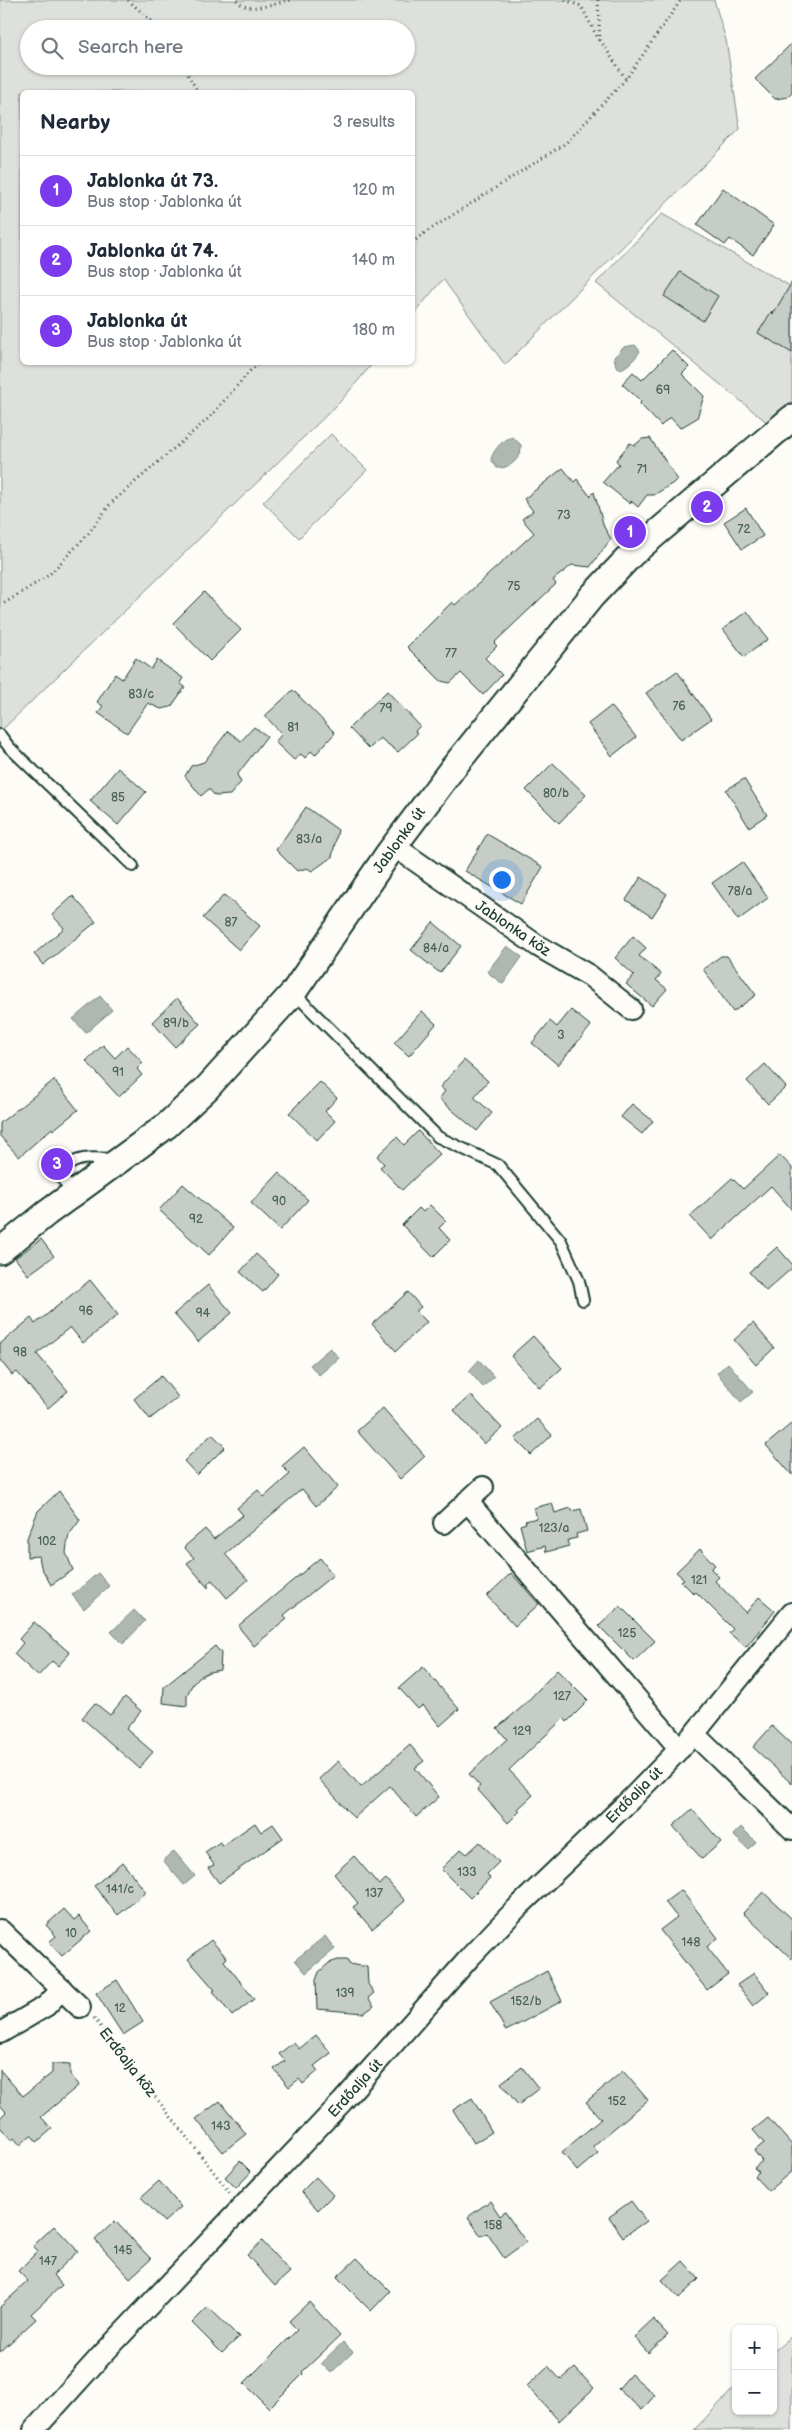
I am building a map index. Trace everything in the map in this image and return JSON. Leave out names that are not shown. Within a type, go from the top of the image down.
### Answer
[{"type":"street","name":"Jablonka út","points":[[0,1251],[74,1193],[166,1126],[207,1088],[293,993],[394,846],[452,769],[592,596],[639,548],[792,418]]},
{"type":"street","name":"Jablonka köz","points":[[394,846],[538,946],[590,976],[631,1009]]},
{"type":"street","points":[[444,1523],[483,1487]]},
{"type":"street","points":[[467,1502],[680,1749]]},
{"type":"street","name":"Erdőalja út","points":[[34,2430],[99,2358],[342,2102],[465,1963],[518,1907],[694,1734],[792,1613]]},
{"type":"street","points":[[694,1734],[792,1829]]},
{"type":"street","points":[[0,1930],[80,2007]]},
{"type":"street","points":[[0,2033],[46,2006],[62,1989]]},
{"type":"lane","points":[[0,735],[8,746],[134,866]]},
{"type":"lane","points":[[293,993],[438,1137],[498,1165],[561,1241],[579,1281],[583,1300]]},
{"type":"path","points":[[128,0],[150,20]]},
{"type":"path","points":[[237,0],[239,3],[250,8],[291,0]]},
{"type":"path","points":[[565,0],[581,6],[600,40],[626,78]]},
{"type":"path","points":[[598,0],[600,40]]},
{"type":"path","points":[[415,241],[566,143],[626,78],[681,0]]},
{"type":"path","points":[[188,75],[197,90]]},
{"type":"path","points":[[250,370],[251,365]]},
{"type":"path","points":[[0,606],[48,575],[88,534],[111,503],[209,418],[250,370],[257,365]]},
{"type":"path","name":"Erdőalja köz","points":[[80,2007],[95,2018],[242,2208]]},
{"type":"shaded area","points":[[0,0],[714,0],[726,40],[740,129],[505,365],[443,279],[415,313],[415,90],[20,90],[20,365],[371,365],[339,403],[0,732]]},
{"type":"shaded area","points":[[662,214],[792,287],[792,404],[769,424],[596,283]]},
{"type":"shaded area","points":[[635,345],[640,351],[634,359],[621,369],[616,366],[614,357],[624,347]]},
{"type":"shaded area","points":[[331,434],[367,470],[299,538],[263,502]]},
{"type":"shaded area","points":[[513,437],[521,445],[520,454],[511,465],[497,468],[491,459],[492,455],[502,442]]},
{"type":"shaded area","points":[[507,946],[522,957],[503,984],[487,972]]},
{"type":"shaded area","points":[[100,996],[112,1010],[86,1033],[73,1019]]},
{"type":"shaded area","points":[[330,1348],[339,1358],[319,1375],[310,1365]]},
{"type":"shaded area","points":[[479,1360],[494,1377],[483,1387],[469,1371]]},
{"type":"shaded area","points":[[728,1363],[753,1392],[741,1402],[717,1373]]},
{"type":"shaded area","points":[[98,1573],[109,1586],[84,1609],[72,1595]]},
{"type":"shaded area","points":[[134,1610],[145,1621],[123,1644],[111,1632]]},
{"type":"shaded area","points":[[741,1827],[756,1842],[748,1849],[733,1835]]},
{"type":"shaded area","points":[[174,1851],[195,1876],[184,1885],[163,1860]]},
{"type":"shaded area","points":[[325,1936],[335,1949],[306,1973],[295,1960]]},
{"type":"shaded area","points":[[792,2336],[792,2430],[694,2430],[732,2390],[732,2415],[777,2415],[777,2349]]},
{"type":"shaded area","points":[[343,2342],[353,2352],[331,2373],[321,2363]]},
{"type":"building","points":[[792,43],[792,93],[788,97],[775,99],[755,79]]},
{"type":"building","points":[[723,188],[774,225],[753,255],[730,239],[725,245],[697,225]]},
{"type":"building","points":[[680,272],[718,296],[703,321],[664,296]]},
{"type":"building","points":[[792,282],[792,353],[758,333],[771,312],[773,314]]},
{"type":"building","points":[[672,350],[689,367],[682,374],[704,396],[697,418],[680,428],[670,417],[661,426],[640,404],[641,401],[622,384],[633,372],[642,380]]},
{"type":"building","points":[[650,438],[678,480],[654,495],[647,495],[638,507],[631,501],[630,504],[603,482],[619,464],[616,460],[630,443],[635,445],[642,439]]},
{"type":"building","points":[[563,468],[574,482],[577,479],[590,496],[594,492],[604,527],[611,539],[590,567],[572,565],[553,580],[556,584],[494,643],[497,646],[485,658],[502,675],[483,695],[461,673],[450,683],[441,681],[407,647],[452,602],[455,605],[534,533],[522,519],[533,511],[524,499]]},
{"type":"building","points":[[746,508],[763,536],[742,549],[724,522]]},
{"type":"building","points":[[204,592],[241,630],[210,661],[173,623]]},
{"type":"building","points":[[747,611],[768,639],[744,657],[723,629]]},
{"type":"building","points":[[136,658],[151,669],[157,660],[183,678],[180,683],[185,687],[171,707],[161,709],[148,703],[127,733],[98,713],[103,706],[97,702],[115,674],[122,679]]},
{"type":"building","points":[[677,671],[711,719],[681,740],[646,693]]},
{"type":"building","points":[[293,690],[335,733],[315,755],[311,751],[305,758],[301,754],[294,760],[275,742],[282,734],[265,716]]},
{"type":"building","points":[[387,691],[420,726],[415,731],[417,734],[398,752],[380,738],[369,749],[349,728]]},
{"type":"building","points":[[611,706],[636,737],[612,756],[588,724]]},
{"type":"building","points":[[254,727],[267,736],[237,775],[241,782],[230,795],[215,796],[209,789],[201,796],[185,776],[191,766],[204,762],[228,731],[241,741]]},
{"type":"building","points":[[553,763],[586,795],[559,823],[526,790]]},
{"type":"building","points":[[118,768],[146,792],[118,825],[90,801]]},
{"type":"building","points":[[744,779],[767,815],[749,827],[726,790]]},
{"type":"building","points":[[306,807],[338,830],[332,857],[312,871],[307,868],[297,871],[276,850]]},
{"type":"building","points":[[487,834],[543,867],[521,904],[465,871]]},
{"type":"building","points":[[742,862],[768,898],[738,920],[712,883]]},
{"type":"building","points":[[641,877],[667,894],[652,917],[626,900]]},
{"type":"building","points":[[224,895],[260,926],[239,950],[203,918]]},
{"type":"building","points":[[73,896],[96,922],[43,965],[34,954],[64,928],[52,915]]},
{"type":"building","points":[[433,922],[461,946],[440,973],[411,950]]},
{"type":"building","points":[[633,936],[646,948],[639,956],[661,974],[656,980],[667,989],[652,1006],[626,984],[634,975],[615,958]]},
{"type":"building","points":[[721,956],[727,956],[756,995],[733,1012],[703,969]]},
{"type":"building","points":[[177,998],[200,1024],[175,1047],[152,1022]]},
{"type":"building","points":[[571,1010],[591,1026],[558,1065],[532,1043],[550,1021],[557,1027]]},
{"type":"building","points":[[422,1011],[436,1024],[409,1056],[394,1043]]},
{"type":"building","points":[[103,1045],[115,1058],[127,1046],[143,1063],[137,1069],[142,1075],[119,1097],[86,1061]]},
{"type":"building","points":[[464,1060],[488,1081],[474,1097],[492,1113],[477,1131],[439,1099],[445,1091],[440,1087]]},
{"type":"building","points":[[765,1064],[786,1087],[768,1104],[747,1081]]},
{"type":"building","points":[[54,1080],[78,1110],[53,1130],[52,1128],[19,1157],[0,1136],[0,1123]]},
{"type":"building","points":[[320,1082],[337,1098],[325,1111],[335,1121],[317,1140],[289,1113]]},
{"type":"building","points":[[632,1104],[653,1121],[642,1134],[621,1117]]},
{"type":"building","points":[[418,1131],[440,1154],[402,1190],[380,1167],[384,1164],[377,1156],[397,1137],[404,1145]]},
{"type":"building","points":[[780,1155],[792,1168],[792,1210],[771,1186],[712,1240],[690,1216],[732,1178],[743,1189]]},
{"type":"building","points":[[279,1173],[308,1200],[280,1230],[251,1203]]},
{"type":"building","points":[[183,1184],[233,1228],[209,1255],[159,1210]]},
{"type":"building","points":[[430,1205],[446,1221],[439,1228],[450,1240],[433,1257],[402,1225],[419,1208],[423,1212]]},
{"type":"building","points":[[41,1239],[54,1256],[28,1275],[15,1258]]},
{"type":"building","points":[[777,1247],[792,1264],[792,1268],[766,1291],[749,1272]]},
{"type":"building","points":[[256,1254],[278,1274],[263,1292],[240,1272]]},
{"type":"building","points":[[90,1280],[118,1315],[83,1343],[70,1327],[37,1354],[68,1391],[48,1408],[17,1372],[12,1375],[0,1360],[0,1344],[31,1318],[35,1324]]},
{"type":"building","points":[[208,1285],[232,1313],[198,1342],[174,1314]]},
{"type":"building","points":[[408,1292],[421,1307],[416,1311],[427,1322],[396,1351],[372,1324]]},
{"type":"building","points":[[753,1323],[774,1348],[756,1365],[734,1340]]},
{"type":"building","points":[[533,1336],[562,1368],[540,1388],[511,1356]]},
{"type":"building","points":[[161,1376],[178,1397],[150,1419],[134,1399]]},
{"type":"building","points":[[471,1395],[502,1428],[484,1444],[454,1410]]},
{"type":"building","points":[[383,1408],[425,1456],[400,1479],[357,1431]]},
{"type":"building","points":[[537,1419],[552,1435],[531,1455],[515,1439]]},
{"type":"building","points":[[792,1423],[792,1475],[766,1445]]},
{"type":"building","points":[[212,1434],[225,1447],[197,1475],[184,1461]]},
{"type":"building","points":[[304,1447],[338,1487],[316,1506],[302,1489],[225,1554],[248,1580],[227,1598],[212,1580],[208,1583],[208,1588],[187,1563],[194,1558],[184,1547],[205,1529],[214,1539],[243,1515],[237,1508],[258,1490],[264,1497],[290,1474],[282,1466]]},
{"type":"building","points":[[59,1491],[80,1520],[69,1535],[67,1544],[66,1553],[73,1570],[51,1585],[41,1567],[39,1556],[27,1557],[27,1538],[38,1511]]},
{"type":"building","points":[[552,1503],[555,1513],[571,1508],[572,1511],[581,1509],[587,1531],[576,1534],[577,1538],[568,1540],[569,1546],[546,1552],[545,1546],[527,1551],[520,1525],[526,1523],[525,1521],[537,1518],[534,1508]]},
{"type":"building","points":[[700,1549],[715,1565],[711,1569],[719,1577],[715,1581],[746,1613],[759,1597],[775,1611],[746,1647],[729,1633],[733,1629],[696,1592],[694,1594],[681,1581],[684,1579],[676,1572]]},
{"type":"building","points":[[320,1558],[333,1575],[284,1615],[287,1619],[254,1646],[238,1626]]},
{"type":"building","points":[[511,1573],[539,1604],[515,1626],[487,1596]]},
{"type":"building","points":[[620,1606],[655,1641],[634,1661],[599,1626]]},
{"type":"building","points":[[34,1622],[70,1653],[58,1666],[52,1661],[38,1676],[14,1654],[23,1643],[19,1639]]},
{"type":"building","points":[[215,1646],[221,1653],[220,1670],[209,1672],[199,1677],[187,1695],[187,1706],[163,1703],[164,1687]]},
{"type":"building","points":[[423,1667],[459,1709],[440,1726],[423,1705],[418,1709],[399,1688]]},
{"type":"building","points":[[557,1670],[588,1701],[567,1722],[564,1718],[509,1770],[533,1795],[518,1809],[520,1811],[508,1823],[477,1789],[480,1786],[469,1774],[507,1739],[497,1728],[522,1707]]},
{"type":"building","points":[[125,1697],[141,1711],[126,1729],[153,1752],[139,1768],[82,1718],[95,1703],[110,1715]]},
{"type":"building","points":[[772,1726],[792,1745],[792,1784],[753,1747]]},
{"type":"building","points":[[410,1745],[424,1761],[415,1768],[439,1797],[416,1817],[390,1786],[354,1818],[319,1779],[338,1761],[361,1787]]},
{"type":"building","points":[[692,1809],[721,1842],[702,1859],[673,1826]]},
{"type":"building","points":[[255,1823],[261,1832],[273,1824],[283,1838],[219,1883],[208,1868],[214,1865],[205,1852],[220,1842],[222,1846]]},
{"type":"building","points":[[480,1842],[499,1862],[487,1874],[490,1878],[470,1898],[441,1869],[461,1849],[467,1854]]},
{"type":"building","points":[[354,1856],[379,1885],[386,1879],[405,1901],[372,1929],[353,1907],[358,1903],[334,1874]]},
{"type":"building","points":[[122,1862],[146,1892],[118,1915],[94,1886]]},
{"type":"building","points":[[681,1890],[718,1938],[707,1947],[728,1974],[707,1990],[660,1930],[677,1917],[665,1902]]},
{"type":"building","points":[[763,1892],[792,1919],[792,1959],[743,1913]]},
{"type":"building","points":[[64,1909],[74,1920],[79,1916],[91,1931],[62,1956],[49,1942],[56,1936],[46,1925]]},
{"type":"building","points":[[211,1940],[227,1958],[224,1961],[254,1999],[232,2016],[213,1991],[215,1990],[188,1959]]},
{"type":"building","points":[[347,1960],[349,1964],[367,1967],[368,1984],[374,1993],[368,1998],[374,2006],[364,2013],[317,2009],[316,1980],[319,1972],[329,1963]]},
{"type":"building","points":[[547,1971],[562,2001],[506,2031],[490,2002]]},
{"type":"building","points":[[754,1973],[769,1993],[753,2006],[737,1985]]},
{"type":"building","points":[[117,1980],[143,2022],[123,2035],[96,1993]]},
{"type":"building","points":[[316,2035],[331,2053],[314,2066],[318,2071],[303,2084],[299,2079],[289,2087],[274,2069],[285,2061],[279,2054],[294,2042],[299,2049]]},
{"type":"building","points":[[52,2064],[70,2065],[70,2074],[79,2085],[41,2117],[52,2129],[37,2142],[31,2135],[20,2145],[14,2138],[12,2140],[0,2127],[0,2118],[6,2112],[0,2105],[0,2070],[23,2096],[52,2073]]},
{"type":"building","points":[[522,2067],[539,2089],[518,2105],[501,2083]]},
{"type":"building","points":[[623,2071],[648,2100],[593,2146],[598,2153],[577,2171],[562,2152],[601,2119],[586,2102]]},
{"type":"building","points":[[472,2098],[492,2132],[474,2143],[453,2110]]},
{"type":"building","points":[[220,2101],[246,2134],[223,2152],[196,2119]]},
{"type":"building","points":[[768,2118],[792,2145],[792,2171],[768,2191],[754,2176],[759,2172],[754,2168],[762,2161],[754,2151],[764,2143],[753,2130]]},
{"type":"building","points":[[240,2161],[251,2172],[236,2188],[225,2177]]},
{"type":"building","points":[[316,2177],[333,2195],[318,2210],[301,2192]]},
{"type":"building","points":[[159,2181],[181,2207],[164,2222],[141,2197]]},
{"type":"building","points":[[490,2201],[500,2216],[505,2212],[526,2242],[504,2258],[487,2233],[481,2236],[468,2217]]},
{"type":"building","points":[[631,2201],[646,2221],[623,2237],[609,2217]]},
{"type":"building","points":[[115,2221],[151,2259],[130,2278],[95,2240]]},
{"type":"building","points":[[54,2226],[78,2251],[53,2275],[62,2285],[31,2314],[36,2319],[0,2352],[0,2307],[28,2281],[18,2271],[38,2251],[33,2246]]},
{"type":"building","points":[[262,2241],[290,2272],[275,2286],[247,2255]]},
{"type":"building","points":[[357,2258],[390,2291],[371,2311],[337,2277]]},
{"type":"building","points":[[683,2261],[699,2279],[679,2298],[662,2280]]},
{"type":"building","points":[[309,2302],[340,2336],[302,2372],[303,2374],[269,2408],[244,2383],[297,2330],[289,2321]]},
{"type":"building","points":[[208,2307],[239,2337],[222,2353],[192,2323]]},
{"type":"building","points":[[653,2319],[668,2335],[648,2353],[634,2337]]},
{"type":"building","points":[[548,2366],[561,2380],[575,2368],[594,2388],[559,2421],[527,2386]]},
{"type":"building","points":[[631,2374],[655,2395],[642,2410],[618,2389]]},
{"type":"place","name":"Jablonka út 74.","points":[[707,507]]},
{"type":"place","name":"Jablonka út 73.","points":[[630,532]]},
{"type":"place","name":"Jablonka út","points":[[57,1164]]}]
